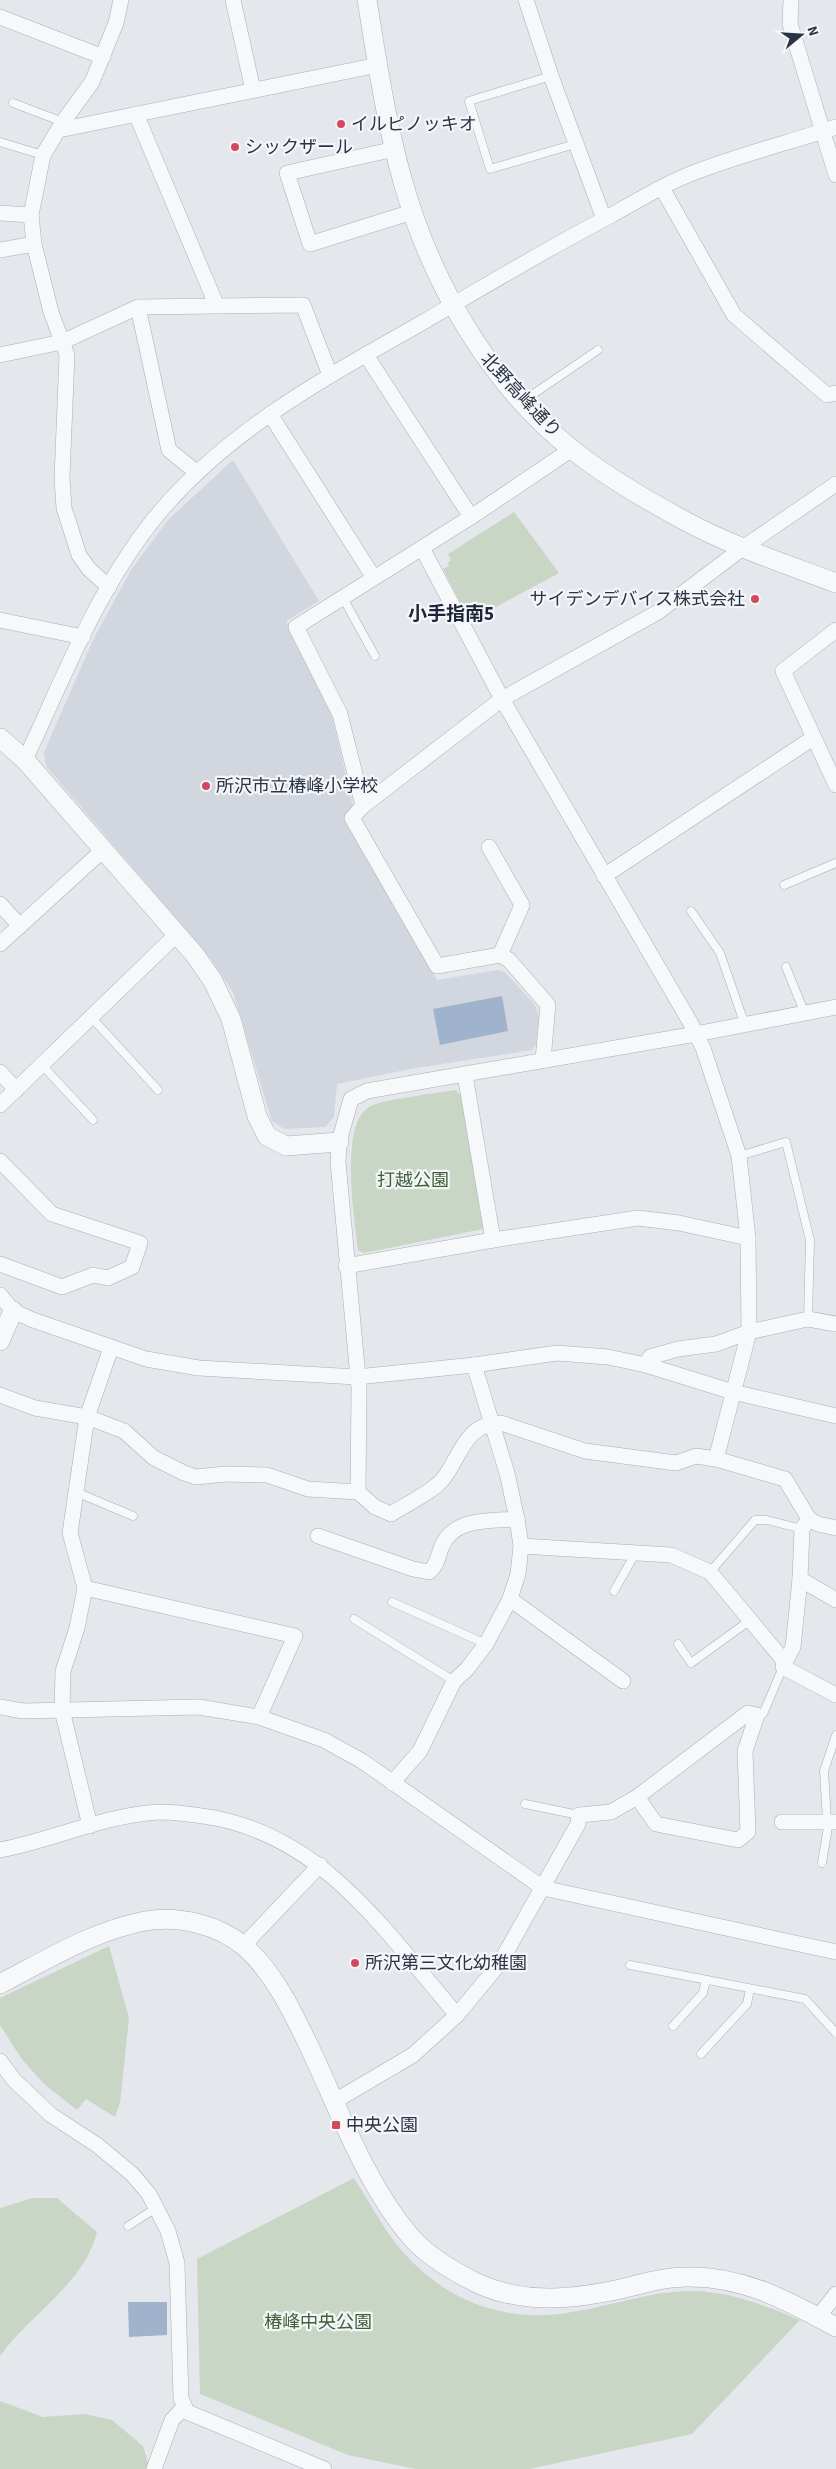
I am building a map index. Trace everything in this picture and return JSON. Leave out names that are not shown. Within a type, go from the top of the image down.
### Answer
[{"type":"street","points":[[109,587],[89,569],[79,555],[64,508],[62,478],[67,363],[62,342],[51,312],[34,244],[31,215],[43,155],[92,82],[103,57],[121,0]]},
{"type":"street","points":[[233,0],[252,90]]},
{"type":"street","name":"北野高峰通り","points":[[367,0],[395,149],[412,212],[444,287],[479,350],[522,401],[572,450],[600,470],[688,522],[744,547],[836,583]]},
{"type":"street","points":[[526,0],[575,144],[604,219]]},
{"type":"street","points":[[791,0],[790,24],[829,129],[836,176]]},
{"type":"street","points":[[0,17],[103,57]]},
{"type":"street","points":[[61,126],[136,114],[378,65]]},
{"type":"street","points":[[136,114],[216,304]]},
{"type":"street","points":[[25,760],[83,637],[132,548],[154,519],[196,472],[296,395],[604,219],[698,171],[829,129]]},
{"type":"street","points":[[395,149],[287,173],[310,244],[412,212]]},
{"type":"street","points":[[662,188],[734,316],[827,395],[836,393]]},
{"type":"street","points":[[0,213],[31,215]]},
{"type":"street","points":[[0,250],[34,244]]},
{"type":"street","points":[[0,355],[62,342],[138,307],[216,304],[303,305],[330,375]]},
{"type":"street","points":[[138,307],[169,450],[196,472]]},
{"type":"street","points":[[366,355],[471,517]]},
{"type":"street","points":[[270,414],[374,578]]},
{"type":"street","points":[[363,806],[340,714],[296,627],[471,517],[572,450]]},
{"type":"street","points":[[543,1060],[548,1005],[509,960],[500,954],[437,966],[352,818],[363,806],[502,700],[658,612],[744,547],[836,484]]},
{"type":"street","points":[[422,548],[502,700],[696,1034],[739,1156],[748,1238],[749,1332],[716,1459]]},
{"type":"street","points":[[0,620],[83,637]]},
{"type":"street","points":[[836,630],[783,672],[836,785]]},
{"type":"street","points":[[0,738],[25,760],[205,968],[223,1000],[231,1019],[256,1116],[267,1136],[286,1146],[339,1142]]},
{"type":"street","points":[[604,876],[813,738]]},
{"type":"street","points":[[489,847],[522,905],[500,954]]},
{"type":"street","points":[[0,944],[102,851]]},
{"type":"street","points":[[0,904],[20,926]]},
{"type":"street","points":[[0,1105],[176,936]]},
{"type":"street","points":[[358,1492],[357,1377],[338,1162],[339,1142],[351,1099],[367,1092],[696,1034],[836,1007]]},
{"type":"street","points":[[0,1072],[16,1090]]},
{"type":"street","points":[[465,1075],[493,1240]]},
{"type":"street","points":[[0,1161],[52,1214],[140,1243],[132,1267],[108,1278],[93,1275],[62,1287],[0,1264]]},
{"type":"street","points":[[346,1266],[493,1240],[638,1218],[679,1223],[748,1238]]},
{"type":"street","points":[[0,1295],[13,1311],[111,1348],[146,1358],[199,1368],[357,1377],[474,1365],[557,1353],[608,1357],[646,1365],[733,1392],[836,1416]]},
{"type":"street","points":[[0,1340],[13,1311]]},
{"type":"street","points":[[646,1365],[650,1357],[678,1349],[716,1344],[749,1332],[808,1319],[836,1324]]},
{"type":"street","points":[[90,1826],[62,1710],[63,1671],[77,1628],[85,1588],[70,1533],[76,1492],[87,1418],[111,1348]]},
{"type":"street","points":[[392,1783],[420,1751],[454,1681],[467,1669],[486,1644],[510,1598],[518,1574],[521,1546],[517,1519],[507,1474],[474,1365]]},
{"type":"street","points":[[0,1396],[35,1408],[87,1418],[124,1431],[154,1458],[196,1477],[225,1474],[267,1475],[308,1489],[358,1492],[375,1507],[391,1514],[442,1480],[466,1439],[490,1423],[501,1423],[585,1451],[676,1463],[696,1456],[716,1459],[785,1479],[805,1524],[793,1646],[784,1664]]},
{"type":"street","points":[[318,1536],[412,1569],[430,1572],[435,1568],[442,1546],[451,1531],[476,1522],[517,1519]]},
{"type":"street","points":[[805,1524],[818,1524],[836,1528]]},
{"type":"street","points":[[521,1546],[671,1555],[710,1572],[784,1664],[836,1695]]},
{"type":"street","points":[[800,1579],[836,1600]]},
{"type":"street","points":[[85,1588],[295,1636],[259,1718]]},
{"type":"street","points":[[510,1598],[623,1681]]},
{"type":"street","points":[[0,1707],[23,1711],[199,1707],[259,1718],[324,1740],[362,1761],[543,1888],[836,1952]]},
{"type":"street","points":[[335,2101],[413,2055],[457,2015],[500,1963],[578,1824],[579,1815],[611,1812],[637,1797],[748,1713],[757,1715],[745,1751],[748,1832],[738,1840],[656,1824],[637,1797]]},
{"type":"street","points":[[0,1850],[31,1844],[90,1826],[159,1812],[191,1814],[255,1829],[286,1842],[320,1865],[352,1893],[457,2015]]},
{"type":"street","points":[[782,1822],[831,1821]]},
{"type":"street","points":[[244,1946],[320,1865]]},
{"type":"street","points":[[0,1984],[90,1938],[147,1920],[173,1920],[194,1923],[218,1930],[244,1946],[272,1977],[292,2011],[366,2168],[388,2205],[411,2236],[426,2251],[456,2273],[485,2286],[537,2298],[571,2299],[664,2279],[688,2276],[713,2278],[771,2292],[836,2327]]},
{"type":"street","points":[[0,2061],[14,2080],[51,2115],[97,2144],[132,2174],[149,2194],[168,2230],[177,2263],[181,2398],[190,2416],[324,2469]]},
{"type":"street","points":[[818,2317],[836,2294]]},
{"type":"street","points":[[154,2469],[172,2420],[184,2407]]},
{"type":"lane","points":[[551,76],[469,101],[490,169],[575,144]]},
{"type":"lane","points":[[13,103],[61,126]]},
{"type":"lane","points":[[0,142],[43,155]]},
{"type":"lane","points":[[522,401],[598,350]]},
{"type":"lane","points":[[342,598],[374,656]]},
{"type":"lane","points":[[784,885],[836,863]]},
{"type":"lane","points":[[691,912],[720,953],[745,1025]]},
{"type":"lane","points":[[786,967],[804,1014]]},
{"type":"lane","points":[[92,1018],[158,1090]]},
{"type":"lane","points":[[42,1065],[93,1120]]},
{"type":"lane","points":[[739,1156],[786,1142],[810,1240],[808,1319]]},
{"type":"lane","points":[[76,1492],[133,1516]]},
{"type":"lane","points":[[710,1572],[756,1520],[805,1524]]},
{"type":"lane","points":[[614,1591],[635,1554]]},
{"type":"lane","points":[[392,1602],[486,1644]]},
{"type":"lane","points":[[354,1619],[454,1681]]},
{"type":"lane","points":[[678,1644],[691,1663],[749,1620]]},
{"type":"lane","points":[[757,1715],[763,1714],[784,1664]]},
{"type":"lane","points":[[822,1863],[831,1821],[824,1771],[836,1735]]},
{"type":"lane","points":[[525,1804],[579,1815]]},
{"type":"lane","points":[[630,1966],[805,1999],[836,2033]]},
{"type":"lane","points":[[673,2026],[703,1993],[706,1980]]},
{"type":"lane","points":[[701,2054],[747,2004],[750,1988]]},
{"type":"lane","points":[[128,2226],[156,2208]]},
{"type":"shaded area","name":"所沢市立椿峰小学校","points":[[233,460],[319,601],[286,621],[332,716],[353,806],[344,819],[437,980],[498,970],[505,972],[535,1005],[539,1016],[536,1045],[532,1050],[410,1069],[337,1084],[334,1117],[325,1127],[284,1129],[272,1121],[233,992],[211,959],[46,766],[44,752],[93,640],[131,570],[168,520]]},
{"type":"green space","points":[[514,512],[559,573],[470,621],[443,569],[449,566],[448,563],[451,560],[448,554]]},
{"type":"green space","name":"打越公園","points":[[455,1090],[462,1096],[483,1229],[364,1253],[358,1250],[351,1174],[354,1133],[360,1117],[369,1107],[375,1104]]},
{"type":"green space","points":[[109,1946],[129,2018],[120,2103],[115,2117],[86,2099],[77,2110],[43,2083],[21,2058],[0,2025],[0,1998]]},
{"type":"green space","name":"椿峰中央公園","points":[[354,2178],[386,2230],[403,2252],[422,2271],[443,2287],[466,2300],[491,2309],[516,2314],[544,2315],[572,2312],[658,2294],[702,2291],[745,2300],[800,2320],[692,2434],[529,2469],[416,2469],[348,2455],[200,2394],[197,2259]]},
{"type":"green space","points":[[32,2198],[57,2198],[97,2232],[90,2251],[69,2283],[26,2326],[0,2356],[0,2208]]},
{"type":"green space","points":[[0,2401],[43,2417],[85,2414],[112,2420],[143,2446],[150,2469],[0,2469]]},
{"type":"water","points":[[502,996],[508,1031],[440,1045],[433,1009]]},
{"type":"water","points":[[128,2302],[167,2302],[167,2335],[129,2337]]},
{"type":"place","name":"イルピノッキオ","points":[[341,124]]},
{"type":"place","name":"シックザール","points":[[235,147]]},
{"type":"place","name":"サイデンデバイス株式会社","points":[[755,599]]},
{"type":"place","name":"所沢市立椿峰小学校","points":[[206,786]]},
{"type":"place","name":"所沢第三文化幼稚園","points":[[355,1963]]},
{"type":"place","name":"中央公園","points":[[336,2125]]},
{"type":"district","name":"小手指南5","points":[[451,613]]}]
